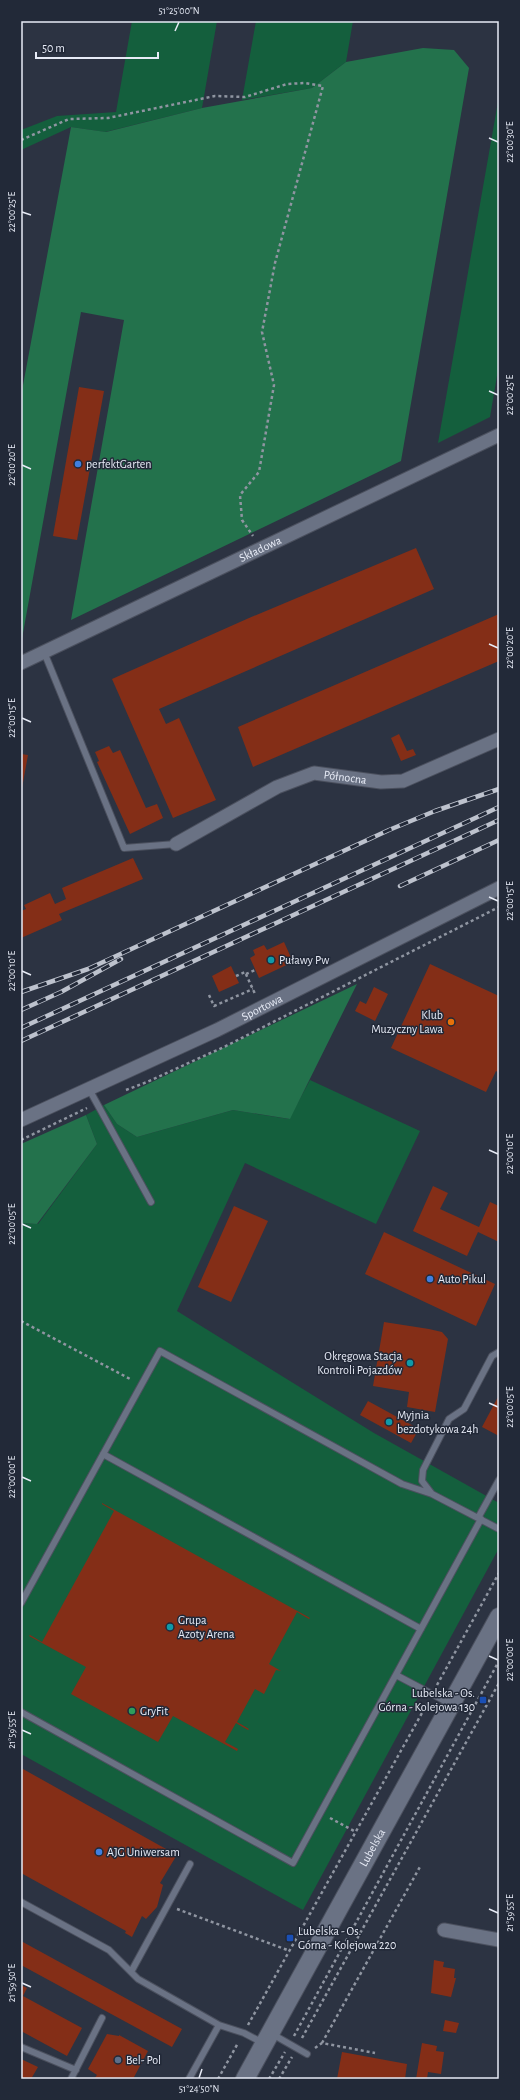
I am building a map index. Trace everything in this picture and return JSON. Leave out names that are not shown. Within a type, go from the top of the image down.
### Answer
[{"type":"main road","name":"Lubelska","points":[[245,2079],[499,1617]]},
{"type":"street","name":"Składowa","points":[[21,663],[499,435]]},
{"type":"street","name":"Północna","points":[[176,844],[277,787],[314,773],[381,782],[403,781],[499,739]]},
{"type":"street","name":"Sportowa","points":[[21,1120],[261,1008],[499,888]]},
{"type":"street","points":[[444,1930],[499,1940]]},
{"type":"lane","points":[[44,652],[124,848],[176,844]]},
{"type":"lane","points":[[89,1089],[151,1202]]},
{"type":"lane","points":[[21,1603],[160,1351],[402,1484],[432,1494],[499,1529]]},
{"type":"lane","points":[[432,1494],[422,1481],[423,1470],[449,1419],[464,1410],[492,1356],[499,1352]]},
{"type":"lane","points":[[103,1454],[421,1629]]},
{"type":"lane","points":[[21,1712],[293,1863],[421,1629],[499,1480]]},
{"type":"lane","points":[[396,1675],[451,1704]]},
{"type":"lane","points":[[131,1972],[190,1864]]},
{"type":"lane","points":[[21,1902],[109,1950],[138,1979],[220,2025],[244,2033],[289,2044],[307,2054]]},
{"type":"lane","points":[[71,2079],[102,2018]]},
{"type":"lane","points":[[189,2079],[220,2025]]},
{"type":"lane","points":[[21,2047],[76,2070]]},
{"type":"path","points":[[21,140],[69,118],[108,118],[215,96],[245,97],[288,84],[305,83],[323,86],[275,263],[262,332],[274,385],[259,472],[240,495],[242,520],[263,548]]},
{"type":"path","points":[[236,976],[255,970]]},
{"type":"path","points":[[246,974],[261,1008]]},
{"type":"path","points":[[209,995],[214,1006],[253,989]]},
{"type":"path","points":[[21,1321],[142,1385]]},
{"type":"path","points":[[218,2079],[499,1573]]},
{"type":"path","points":[[270,2079],[499,1661]]},
{"type":"path","points":[[279,2079],[499,1684]]},
{"type":"path","points":[[320,1813],[356,1832]]},
{"type":"path","points":[[307,2054],[322,2043],[421,1865]]},
{"type":"path","points":[[167,1906],[290,1950]]},
{"type":"path","points":[[322,2043],[375,2053]]},
{"type":"green space","points":[[132,21],[217,21],[202,108],[105,132],[71,127],[21,150],[21,130],[57,116],[116,112]]},
{"type":"green space","points":[[256,21],[353,21],[346,62],[312,88],[242,100]]},
{"type":"green space","points":[[423,48],[454,50],[469,68],[401,461],[71,620],[124,320],[81,312],[21,644],[21,396],[71,127],[106,132],[202,108],[312,88],[346,62]]},
{"type":"green space","points":[[499,96],[499,364],[490,417],[438,443]]},
{"type":"green space","points":[[357,984],[290,1119],[233,1110],[137,1137],[117,1124],[104,1105]]},
{"type":"green space","points":[[310,1080],[420,1131],[376,1224],[245,1163],[177,1311],[374,1433],[499,1503],[499,1548],[303,1910],[21,1754],[21,1223],[38,1224],[97,1144],[86,1115],[104,1105],[117,1124],[137,1137],[233,1110],[289,1119]]},
{"type":"green space","points":[[86,1115],[97,1144],[37,1224],[21,1223],[21,1144]]},
{"type":"building","name":"perfektGarten","points":[[79,387],[104,391],[77,540],[53,536]]},
{"type":"building","points":[[416,548],[434,589],[159,709],[166,724],[179,718],[216,800],[173,818],[112,679],[249,618]]},
{"type":"building","points":[[499,614],[499,661],[253,767],[238,727]]},
{"type":"building","points":[[399,734],[407,751],[413,749],[416,755],[401,761],[391,738]]},
{"type":"building","points":[[109,746],[113,753],[120,750],[146,808],[157,804],[163,818],[130,834],[97,762],[99,761],[95,752]]},
{"type":"building","points":[[21,754],[28,755],[22,788],[21,788]]},
{"type":"building","points":[[133,858],[143,879],[59,914],[62,920],[21,938],[21,911],[26,909],[24,905],[50,893],[55,904],[66,899],[62,888]]},
{"type":"building","name":"Puławy Pw","points":[[284,942],[293,962],[259,978],[250,958],[255,955],[253,950],[264,945],[267,950]]},
{"type":"building","name":"Klub Muzyczny Lawa","points":[[430,964],[499,996],[499,1073],[496,1071],[486,1092],[391,1048]]},
{"type":"building","points":[[231,966],[239,983],[219,992],[212,976]]},
{"type":"building","points":[[374,987],[388,994],[375,1021],[355,1011],[360,1001],[366,1004]]},
{"type":"building","points":[[433,1186],[448,1193],[440,1209],[479,1227],[490,1202],[499,1206],[499,1242],[478,1232],[467,1256],[413,1231]]},
{"type":"building","points":[[234,1206],[268,1221],[231,1302],[198,1287]]},
{"type":"building","name":"Auto Pikul","points":[[384,1232],[495,1284],[476,1326],[365,1274]]},
{"type":"building","name":"Okręgowa Stacja Kontroli Pojazdów","points":[[384,1322],[442,1332],[448,1339],[435,1412],[407,1407],[409,1392],[373,1386]]},
{"type":"building","points":[[499,1395],[499,1436],[482,1427]]},
{"type":"building","name":"Myjnia bezdotykowa 24h","points":[[368,1401],[419,1429],[411,1443],[360,1415]]},
{"type":"building","name":"Grupa Azoty Arena","points":[[102,1503],[310,1618],[309,1619],[297,1612],[269,1664],[281,1671],[276,1670],[264,1694],[255,1689],[237,1722],[249,1729],[248,1730],[236,1723],[225,1742],[238,1749],[237,1751],[173,1716],[158,1742],[71,1694],[86,1667],[29,1636],[30,1635],[42,1642],[114,1511]]},
{"type":"building","name":"AJG Uniwersam","points":[[23,1769],[166,1849],[178,1853],[160,1883],[163,1885],[157,1907],[146,1919],[142,1916],[132,1937],[125,1933],[126,1931],[21,1873],[21,1772]]},
{"type":"building","points":[[21,1941],[182,2029],[172,2047],[21,1965]]},
{"type":"building","points":[[434,1960],[444,1962],[443,1967],[455,1969],[454,1978],[456,1978],[451,1997],[431,1993]]},
{"type":"building","points":[[21,1985],[27,1988],[23,1996],[82,2028],[67,2056],[21,2031]]},
{"type":"building","points":[[445,2020],[459,2023],[456,2033],[443,2031]]},
{"type":"building","name":"Bel- Pol","points":[[107,2034],[119,2035],[148,2051],[133,2079],[94,2079],[97,2075],[88,2069]]},
{"type":"building","points":[[422,2043],[437,2046],[436,2051],[444,2052],[441,2074],[428,2072],[427,2079],[416,2079]]},
{"type":"building","points":[[342,2052],[407,2064],[405,2079],[337,2079]]},
{"type":"building","points":[[21,2059],[38,2067],[31,2079],[21,2079]]},
{"type":"railway","points":[[21,992],[88,969],[389,830],[435,811],[499,789]]},
{"type":"railway","points":[[21,1028],[499,807]]},
{"type":"railway","points":[[21,1041],[499,820]]},
{"type":"railway","points":[[400,886],[499,840]]},
{"type":"railway","points":[[21,1010],[61,992],[121,959]]},
{"type":"place","name":"perfektGarten","points":[[78,464]]},
{"type":"place","name":"Puławy Pw","points":[[271,960]]},
{"type":"place","name":"Klub Muzyczny Lawa","points":[[451,1022]]},
{"type":"place","name":"Auto Pikul","points":[[430,1279]]},
{"type":"place","name":"Okręgowa Stacja Kontroli Pojazdów","points":[[410,1363]]},
{"type":"place","name":"Myjnia bezdotykowa 24h","points":[[389,1422]]},
{"type":"place","name":"Grupa Azoty Arena","points":[[170,1627]]},
{"type":"place","name":"Lubelska - Os. Górna - Kolejowa 130","points":[[483,1700]]},
{"type":"place","name":"GryFit","points":[[132,1711]]},
{"type":"place","name":"AJG Uniwersam","points":[[99,1852]]},
{"type":"place","name":"Lubelska - Os. Górna - Kolejowa 220","points":[[290,1938]]},
{"type":"place","name":"Bel- Pol","points":[[118,2060]]}]
